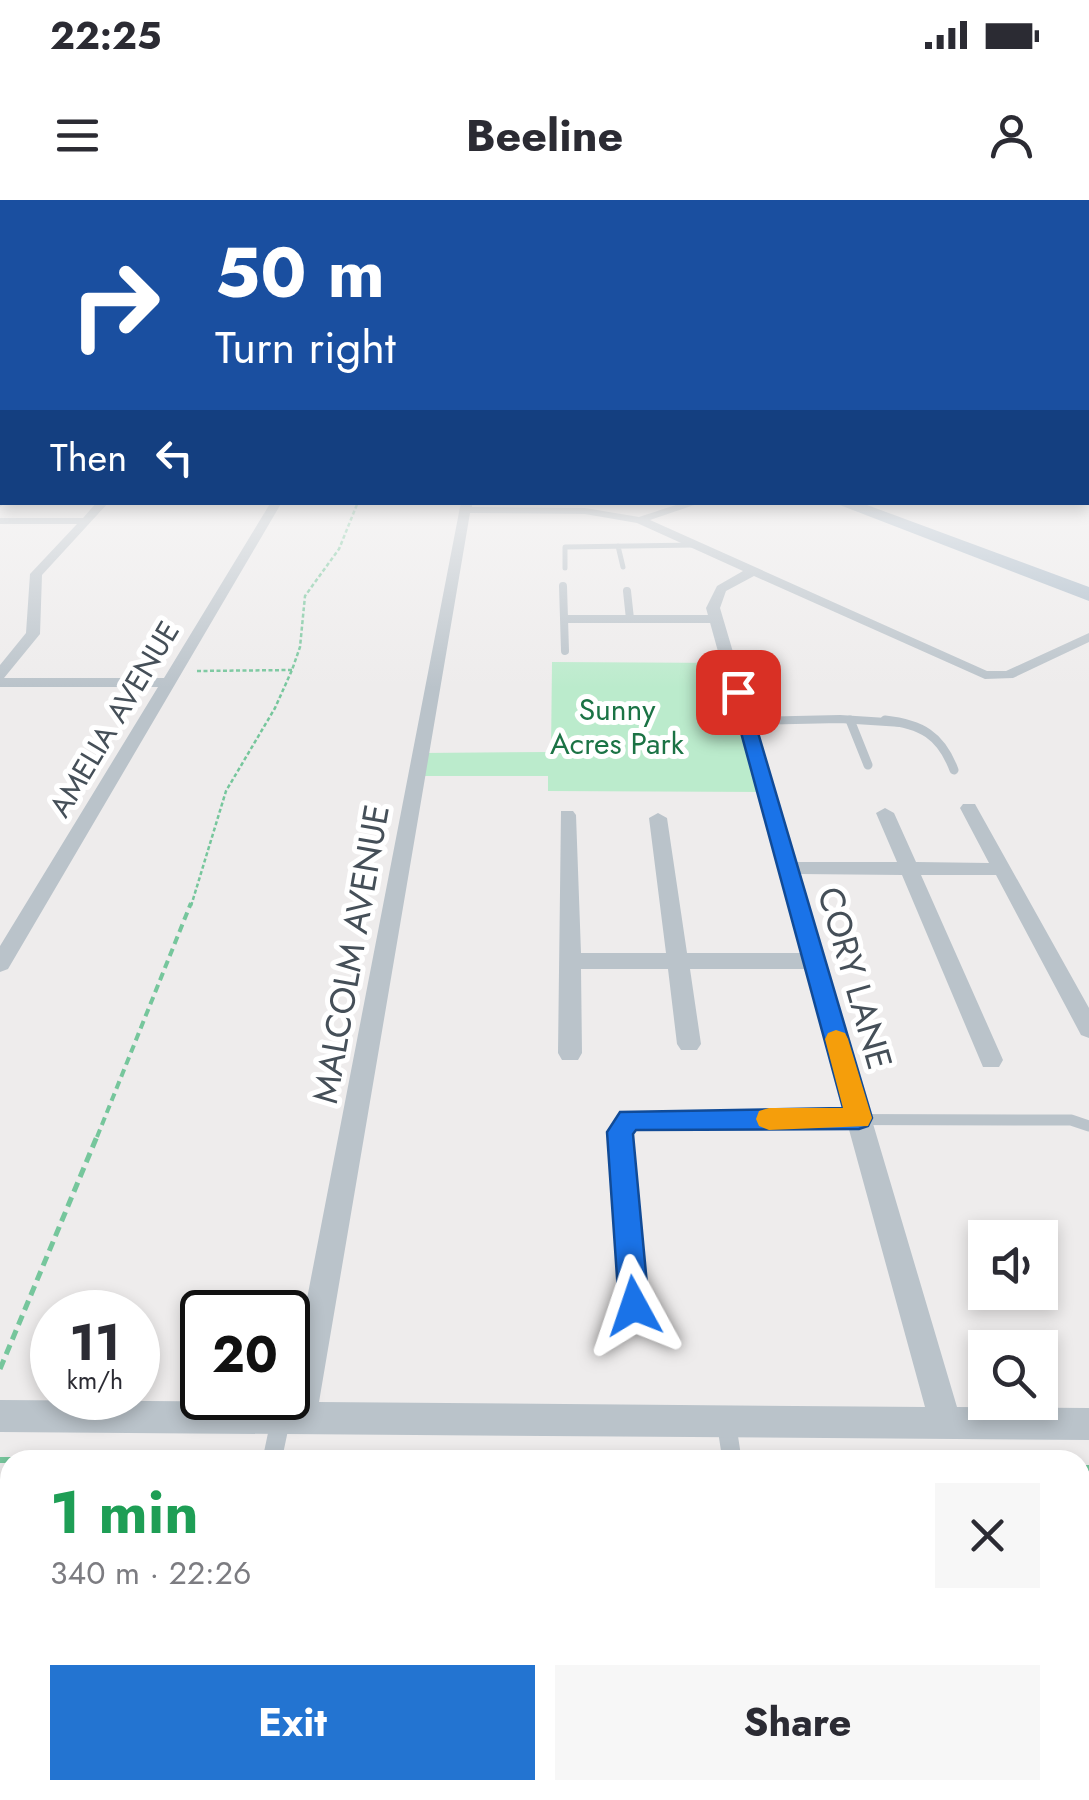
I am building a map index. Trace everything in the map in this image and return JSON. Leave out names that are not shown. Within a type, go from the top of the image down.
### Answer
[{"type":"main road","points":[[943,539],[1089,591]]},
{"type":"main road","points":[[949,539],[1089,591]]},
{"type":"street","points":[[0,674],[33,634],[36,574],[69,539]]},
{"type":"street","name":"AMELIA AVENUE","points":[[0,964],[255,539]]},
{"type":"street","name":"MALCOLM AVENUE","points":[[310,1314],[460,539]]},
{"type":"street","points":[[680,539],[985,675],[1008,675],[1089,637]]},
{"type":"street","points":[[716,619],[715,594],[728,582],[752,572]]},
{"type":"street","name":"CORY LANE","points":[[716,619],[946,1423]]},
{"type":"street","points":[[0,682],[170,677]]},
{"type":"street","points":[[970,808],[1089,1029]]},
{"type":"street","points":[[885,813],[991,1060]]},
{"type":"street","points":[[567,815],[570,1052]]},
{"type":"street","points":[[658,818],[689,1044]]},
{"type":"street","points":[[788,868],[1002,869]]},
{"type":"street","points":[[570,961],[814,962]]},
{"type":"street","points":[[0,1416],[180,1417]]},
{"type":"street","points":[[310,1418],[1089,1424]]},
{"type":"lane","points":[[565,568],[564,547],[694,545]]},
{"type":"lane","points":[[618,546],[622,567]]},
{"type":"lane","points":[[563,586],[565,651]]},
{"type":"lane","points":[[626,591],[630,619]]},
{"type":"lane","points":[[564,619],[716,619]]},
{"type":"lane","points":[[850,720],[868,765]]},
{"type":"lane","points":[[746,721],[894,722],[931,732],[954,770]]},
{"type":"lane","points":[[634,1306],[620,1132],[629,1119],[1070,1120],[1089,1126]]},
{"type":"lane","points":[[276,1450],[289,1420]]},
{"type":"lane","points":[[727,1421],[731,1450]]},
{"type":"path","points":[[0,1369],[182,933],[226,790],[275,708],[292,670],[300,647],[305,596],[343,539]]},
{"type":"path","points":[[170,677],[292,670]]},
{"type":"green space","name":"Sunny Acres Park","points":[[552,662],[730,663],[766,792],[548,791],[548,776],[417,776],[421,753],[551,752]]},
{"type":"slow traffic","points":[[769,1119],[859,1118],[836,1039]]},
{"type":"route","points":[[634,1306],[620,1132],[629,1119],[859,1118],[738,692]]}]
